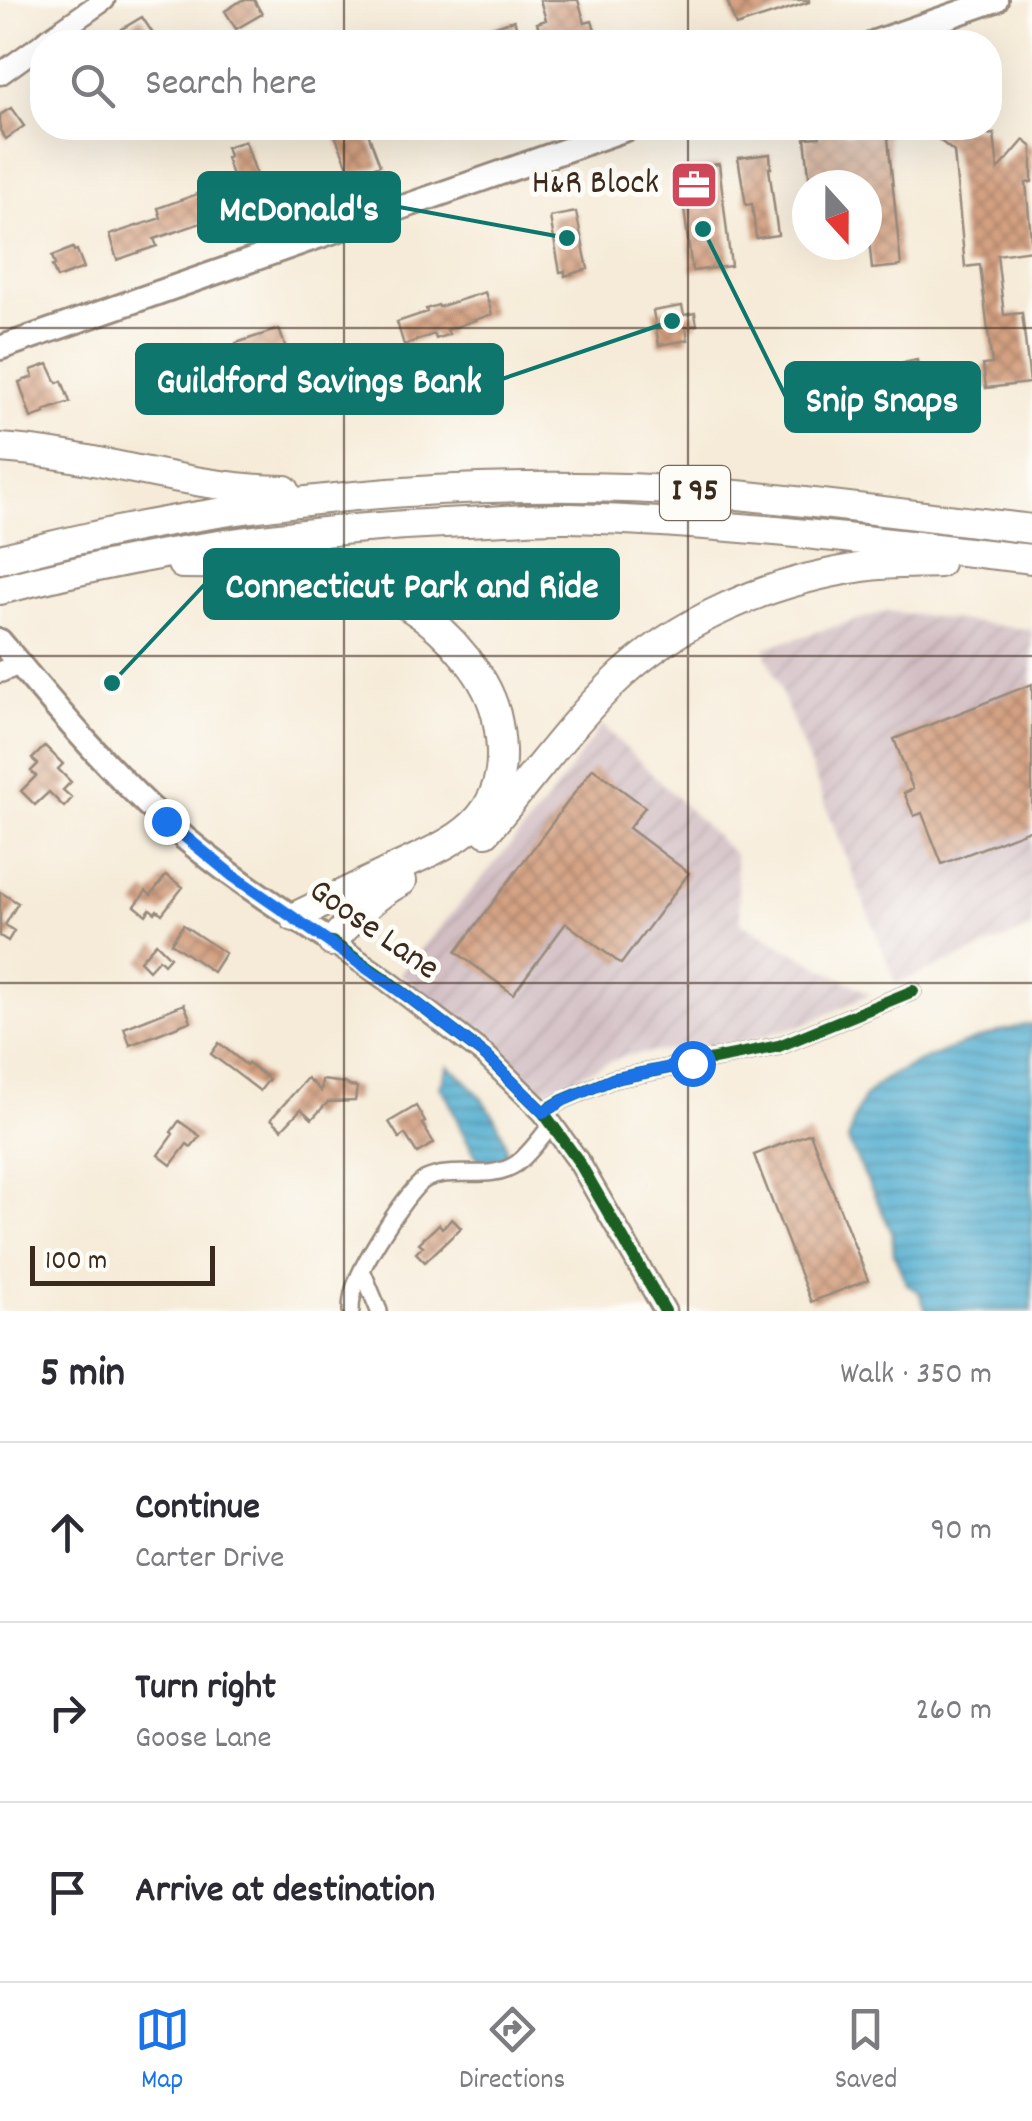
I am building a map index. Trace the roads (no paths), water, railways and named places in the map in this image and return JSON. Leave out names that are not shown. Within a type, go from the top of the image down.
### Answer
[{"type":"highway","points":[[0,448],[81,457],[255,490],[422,492]]},
{"type":"highway","name":"I 95","points":[[0,560],[143,527],[254,508],[422,492],[505,489],[715,493],[1032,529]]},
{"type":"highway","name":"I 95","points":[[1,590],[149,556],[278,536],[391,524],[547,519],[729,525],[1032,562]]},
{"type":"highway","points":[[332,942],[356,914],[387,889],[452,856],[483,835],[612,684],[656,648],[707,616],[809,577],[867,566],[1032,562]]},
{"type":"highway","points":[[1,590],[174,564],[252,564],[316,572],[373,586],[414,608],[450,638],[480,675],[496,711],[503,751],[498,784],[480,817],[452,841],[294,918]]},
{"type":"main road","points":[[910,30],[996,0]]},
{"type":"main road","points":[[0,348],[595,140]]},
{"type":"main road","name":"Goose Lane","points":[[0,641],[10,668],[166,821],[233,876],[332,942]]},
{"type":"street","points":[[61,30],[104,0]]},
{"type":"street","points":[[0,74],[30,52]]},
{"type":"street","name":"Goose Lane","points":[[332,942],[486,1056],[548,1118],[579,1162],[664,1311]]},
{"type":"street","points":[[351,1311],[354,1286],[362,1270],[390,1222],[422,1181],[442,1174],[490,1173],[515,1165],[564,1100],[613,1079],[780,1046],[913,992]]},
{"type":"street","points":[[362,1270],[378,1311]]},
{"type":"water","points":[[1032,1024],[1032,1311],[926,1311],[919,1292],[906,1283],[894,1254],[892,1232],[848,1141],[856,1115],[869,1092],[899,1072],[971,1041]]},
{"type":"water","points":[[448,1066],[489,1108],[503,1136],[506,1162],[481,1165],[440,1087]]},
{"type":"place","name":"H&R Block","points":[[694,185]]},
{"type":"place","name":"Snip Snaps","points":[[703,229]]},
{"type":"place","name":"McDonald's","points":[[567,238]]},
{"type":"place","name":"Guildford Savings Bank","points":[[672,321]]},
{"type":"place","name":"Connecticut Park and Ride","points":[[112,683]]}]
